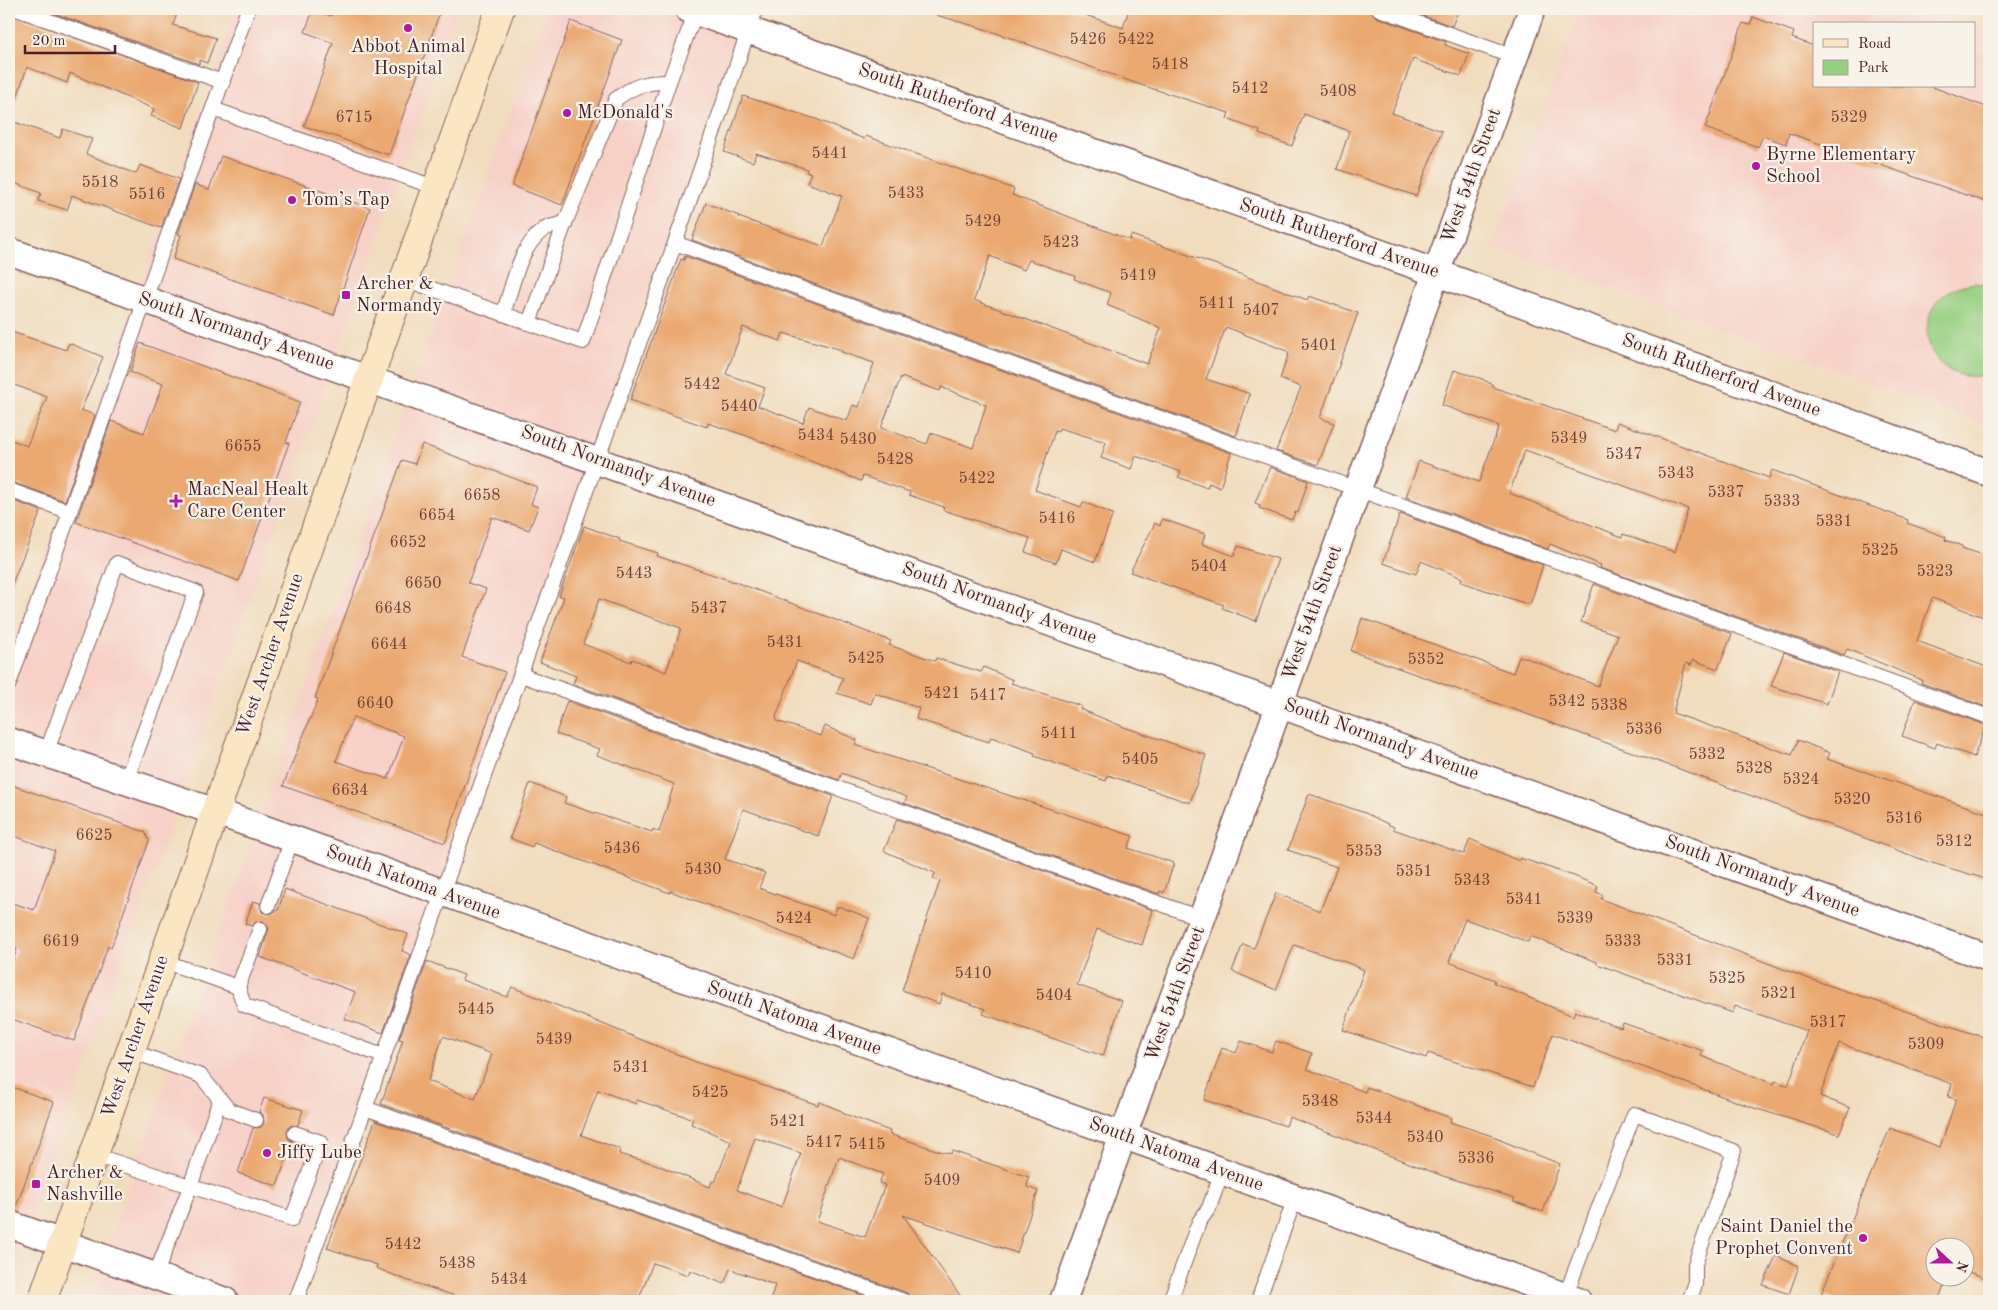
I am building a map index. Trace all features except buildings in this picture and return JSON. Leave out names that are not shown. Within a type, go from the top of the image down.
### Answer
[{"type":"main road","name":"West Archer Avenue","points":[[42,1301],[500,9]]},
{"type":"street","name":"West 54th Street","points":[[1063,1301],[1532,9]]},
{"type":"street","name":"South Rutherford Avenue","points":[[694,10],[752,20],[1437,273],[1989,473]]},
{"type":"street","name":"South Normandy Avenue","points":[[9,252],[369,378],[1989,958]]},
{"type":"street","name":"South Natoma Avenue","points":[[9,741],[216,812],[1124,1136],[1572,1299]]},
{"type":"street","points":[[9,1224],[226,1301]]},
{"type":"lane","points":[[16,9],[223,82]]},
{"type":"lane","points":[[9,684],[248,9]]},
{"type":"lane","points":[[1379,9],[1514,57]]},
{"type":"lane","points":[[404,279],[583,342],[694,10]]},
{"type":"lane","points":[[296,1301],[441,893],[521,675],[593,459],[675,243],[752,20]]},
{"type":"lane","points":[[529,323],[565,222],[616,99],[631,88],[645,83],[669,82]]},
{"type":"lane","points":[[213,109],[436,188]]},
{"type":"lane","points":[[503,314],[522,256],[530,244],[545,229],[565,222]]},
{"type":"lane","points":[[675,243],[1989,717]]},
{"type":"lane","points":[[9,490],[70,512]]},
{"type":"lane","points":[[46,753],[117,563],[196,592],[126,781]]},
{"type":"lane","points":[[521,675],[1203,919]]},
{"type":"lane","points":[[268,906],[292,840]]},
{"type":"lane","points":[[260,929],[238,988],[244,1005],[383,1056]]},
{"type":"lane","points":[[163,961],[238,988]]},
{"type":"lane","points":[[131,1051],[201,1076],[229,1110],[256,1120]]},
{"type":"lane","points":[[155,1276],[190,1187],[220,1100]]},
{"type":"lane","points":[[365,1108],[904,1301]]},
{"type":"lane","points":[[1572,1299],[1634,1114],[1734,1151],[1695,1264],[1695,1285],[1689,1301]]},
{"type":"lane","points":[[94,1155],[292,1220],[321,1142],[295,1133]]},
{"type":"lane","points":[[1170,1301],[1199,1222],[1209,1208],[1222,1171]]},
{"type":"lane","points":[[1258,1301],[1296,1198]]},
{"type":"shaded area","points":[[237,9],[459,9],[9,1283],[9,657]]},
{"type":"shaded area","points":[[547,9],[747,9],[293,1301],[88,1301]]},
{"type":"shaded area","name":"Byrne Elementary School","points":[[1580,9],[1917,9],[1953,22],[1813,22],[1813,88],[1976,88],[1976,31],[1989,35],[1989,426],[1493,246]]},
{"type":"green space","points":[[1975,283],[1989,286],[1989,374],[1966,376],[1947,369],[1935,356],[1928,339],[1928,321],[1936,304],[1951,290]]},
{"type":"place","name":"Abbot Animal Hospital","points":[[408,28]]},
{"type":"place","name":"McDonald's","points":[[567,113]]},
{"type":"place","name":"Byrne Elementary School","points":[[1756,166]]},
{"type":"place","name":"Tom’s Tap","points":[[292,200]]},
{"type":"place","name":"Archer & Normandy","points":[[346,295]]},
{"type":"place","name":"MacNeal Healt Care Center","points":[[176,501]]},
{"type":"place","name":"Jiffy Lube","points":[[267,1153]]},
{"type":"place","name":"Archer & Nashville","points":[[36,1184]]},
{"type":"place","name":"Saint Daniel the Prophet Convent","points":[[1863,1238]]}]
